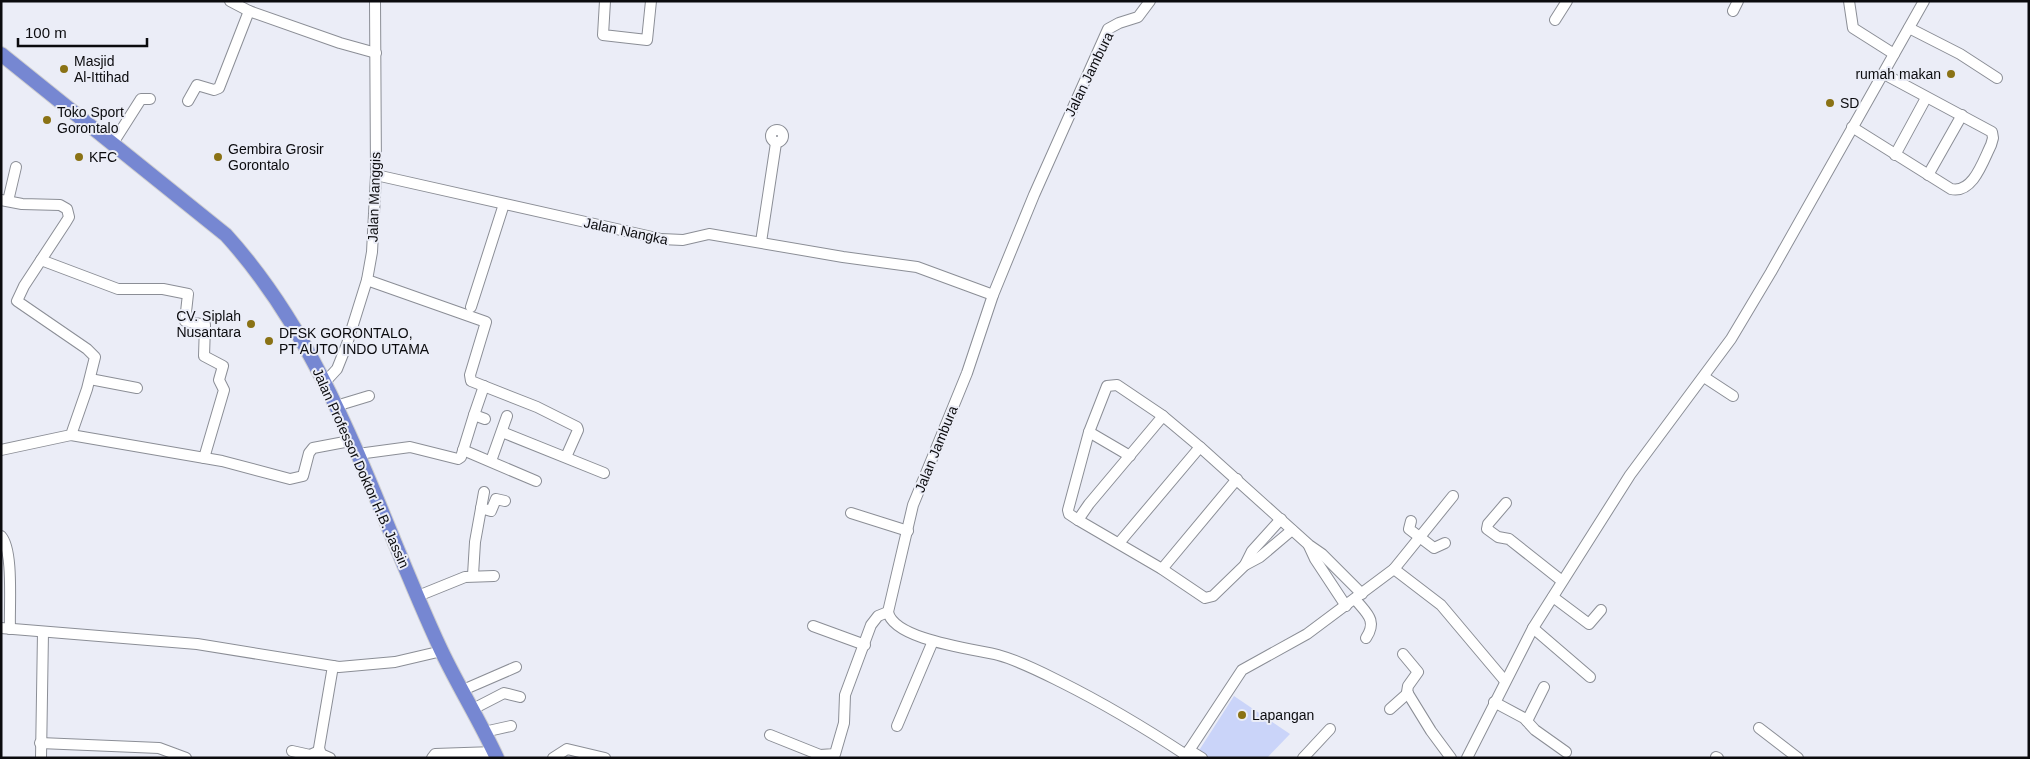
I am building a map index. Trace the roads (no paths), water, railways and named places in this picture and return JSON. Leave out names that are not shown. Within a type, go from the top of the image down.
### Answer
[{"type":"highway","name":"Jalan Professor Doktor H.B. Jassin","points":[[1,54],[226,236],[254,266],[278,301],[325,382],[350,441],[358,454],[442,651],[495,755]]},
{"type":"street","points":[[230,1],[249,11],[340,43],[376,53]]},
{"type":"street","name":"Jalan Manggis","points":[[325,382],[337,369],[342,360],[367,280],[373,244],[376,175],[375,1]]},
{"type":"street","points":[[605,1],[603,35],[647,40],[651,1]]},
{"type":"street","name":"Jalan Jambura","points":[[888,612],[913,506],[967,373],[993,295],[1102,40],[1112,26],[1138,17],[1150,1]]},
{"type":"street","points":[[1555,20],[1567,1]]},
{"type":"street","points":[[1849,1],[1853,28],[1894,54]]},
{"type":"street","points":[[1467,758],[1533,628],[1630,476],[1726,346],[1771,272],[1924,1]]},
{"type":"street","points":[[188,101],[197,85],[214,90],[219,88],[249,11]]},
{"type":"street","points":[[1909,28],[1960,54],[1996,78]]},
{"type":"street","points":[[1852,128],[1951,189],[1961,190],[1969,185],[1978,170],[1991,145],[1993,135],[1962,115],[1926,98],[1884,74]]},
{"type":"street","points":[[1895,155],[1926,98]]},
{"type":"street","points":[[112,143],[141,99],[150,99]]},
{"type":"street","points":[[1928,175],[1962,115]]},
{"type":"street","points":[[761,242],[776,143]]},
{"type":"street","points":[[16,167],[4,200],[22,204],[60,206],[67,209],[69,217],[18,297],[17,302],[92,353],[95,362],[71,435]]},
{"type":"street","name":"Jalan Nangka","points":[[376,175],[661,239],[683,240],[709,234],[884,264],[917,267],[993,295]]},
{"type":"street","points":[[471,307],[504,204]]},
{"type":"street","points":[[41,260],[118,289],[163,289],[188,294],[185,321],[205,325],[204,356],[223,366],[219,380],[224,390],[204,458]]},
{"type":"street","points":[[367,280],[486,322],[470,381],[577,427],[576,436],[566,457]]},
{"type":"street","points":[[1704,376],[1733,396]]},
{"type":"street","points":[[90,379],[137,388]]},
{"type":"street","points":[[1292,530],[1260,557],[1245,565],[1213,596],[1205,598],[1162,568],[1069,514],[1068,510],[1089,432],[1104,389],[1109,384],[1116,385],[1163,416],[1200,446],[1281,519],[1308,545],[1322,554],[1358,597],[1372,622],[1372,627],[1366,638]]},
{"type":"street","points":[[358,454],[410,447],[458,459],[461,458],[484,386]]},
{"type":"street","points":[[336,406],[369,396]]},
{"type":"street","points":[[474,416],[485,419]]},
{"type":"street","points":[[491,461],[507,416]]},
{"type":"street","points":[[1078,520],[1089,504],[1163,416]]},
{"type":"street","points":[[502,432],[604,473]]},
{"type":"street","points":[[1089,432],[1130,456]]},
{"type":"street","points":[[1,450],[71,435],[204,458],[296,479],[303,476],[309,453],[313,448],[350,441]]},
{"type":"street","points":[[1119,543],[1200,446]]},
{"type":"street","points":[[463,450],[536,481]]},
{"type":"street","points":[[1162,568],[1237,479]]},
{"type":"street","points":[[473,576],[475,542],[484,492]]},
{"type":"street","points":[[1187,754],[1242,670],[1307,634],[1394,570],[1453,496]]},
{"type":"street","points":[[481,508],[491,511],[497,498],[505,501]]},
{"type":"street","points":[[1506,503],[1488,524],[1488,528],[1498,537],[1509,539],[1562,581]]},
{"type":"street","points":[[851,513],[908,531]]},
{"type":"street","points":[[1245,565],[1252,551],[1281,519]]},
{"type":"street","points":[[1411,521],[1409,529],[1419,539],[1434,548],[1445,543]]},
{"type":"street","points":[[1270,531],[1280,540]]},
{"type":"street","points":[[1,536],[6,544],[10,577],[6,629],[197,644],[333,666],[395,662],[442,651]]},
{"type":"street","points":[[1308,545],[1346,606]]},
{"type":"street","points":[[1394,570],[1442,605],[1505,681]]},
{"type":"street","points":[[418,596],[473,576],[494,576]]},
{"type":"street","points":[[1553,597],[1589,624],[1601,610]]},
{"type":"street","points":[[770,735],[820,756],[833,754],[837,750],[844,723],[846,695],[873,621],[878,616],[888,612],[891,619],[901,628],[933,641],[1000,656],[1029,667],[1126,716],[1187,754],[1202,758]]},
{"type":"street","points":[[814,626],[865,645]]},
{"type":"street","points":[[1533,628],[1590,677]]},
{"type":"street","points":[[41,758],[43,632]]},
{"type":"street","points":[[897,726],[933,641]]},
{"type":"street","points":[[1404,654],[1418,672],[1407,689],[1408,693],[1425,723],[1451,758]]},
{"type":"street","points":[[319,751],[333,666]]},
{"type":"street","points":[[463,690],[516,667]]},
{"type":"street","points":[[1527,721],[1544,687]]},
{"type":"street","points":[[1390,709],[1408,693]]},
{"type":"street","points":[[473,709],[504,694],[520,697]]},
{"type":"street","points":[[1494,702],[1527,721],[1535,730],[1566,752]]},
{"type":"street","points":[[484,732],[512,726]]},
{"type":"street","points":[[1759,728],[1798,758]]},
{"type":"street","points":[[1303,758],[1330,729]]},
{"type":"street","points":[[40,743],[159,748],[186,758]]},
{"type":"street","points":[[553,758],[568,749],[605,758]]},
{"type":"street","points":[[292,751],[310,755],[319,751]]},
{"type":"street","points":[[319,751],[330,758]]},
{"type":"street","points":[[432,758],[435,754],[495,755]]},
{"type":"place","name":"Masjid Al-Ittihad","points":[[64,69]]},
{"type":"place","name":"rumah makan","points":[[1951,74]]},
{"type":"place","name":"SD","points":[[1830,103]]},
{"type":"place","name":"Toko Sport Gorontalo","points":[[47,120]]},
{"type":"place","name":"KFC","points":[[79,157]]},
{"type":"place","name":"Gembira Grosir Gorontalo","points":[[218,157]]},
{"type":"place","name":"CV. Siplah Nusantara","points":[[251,324]]},
{"type":"place","name":"DFSK GORONTALO, PT AUTO INDO UTAMA","points":[[269,341]]},
{"type":"place","name":"Lapangan","points":[[1242,715]]}]
